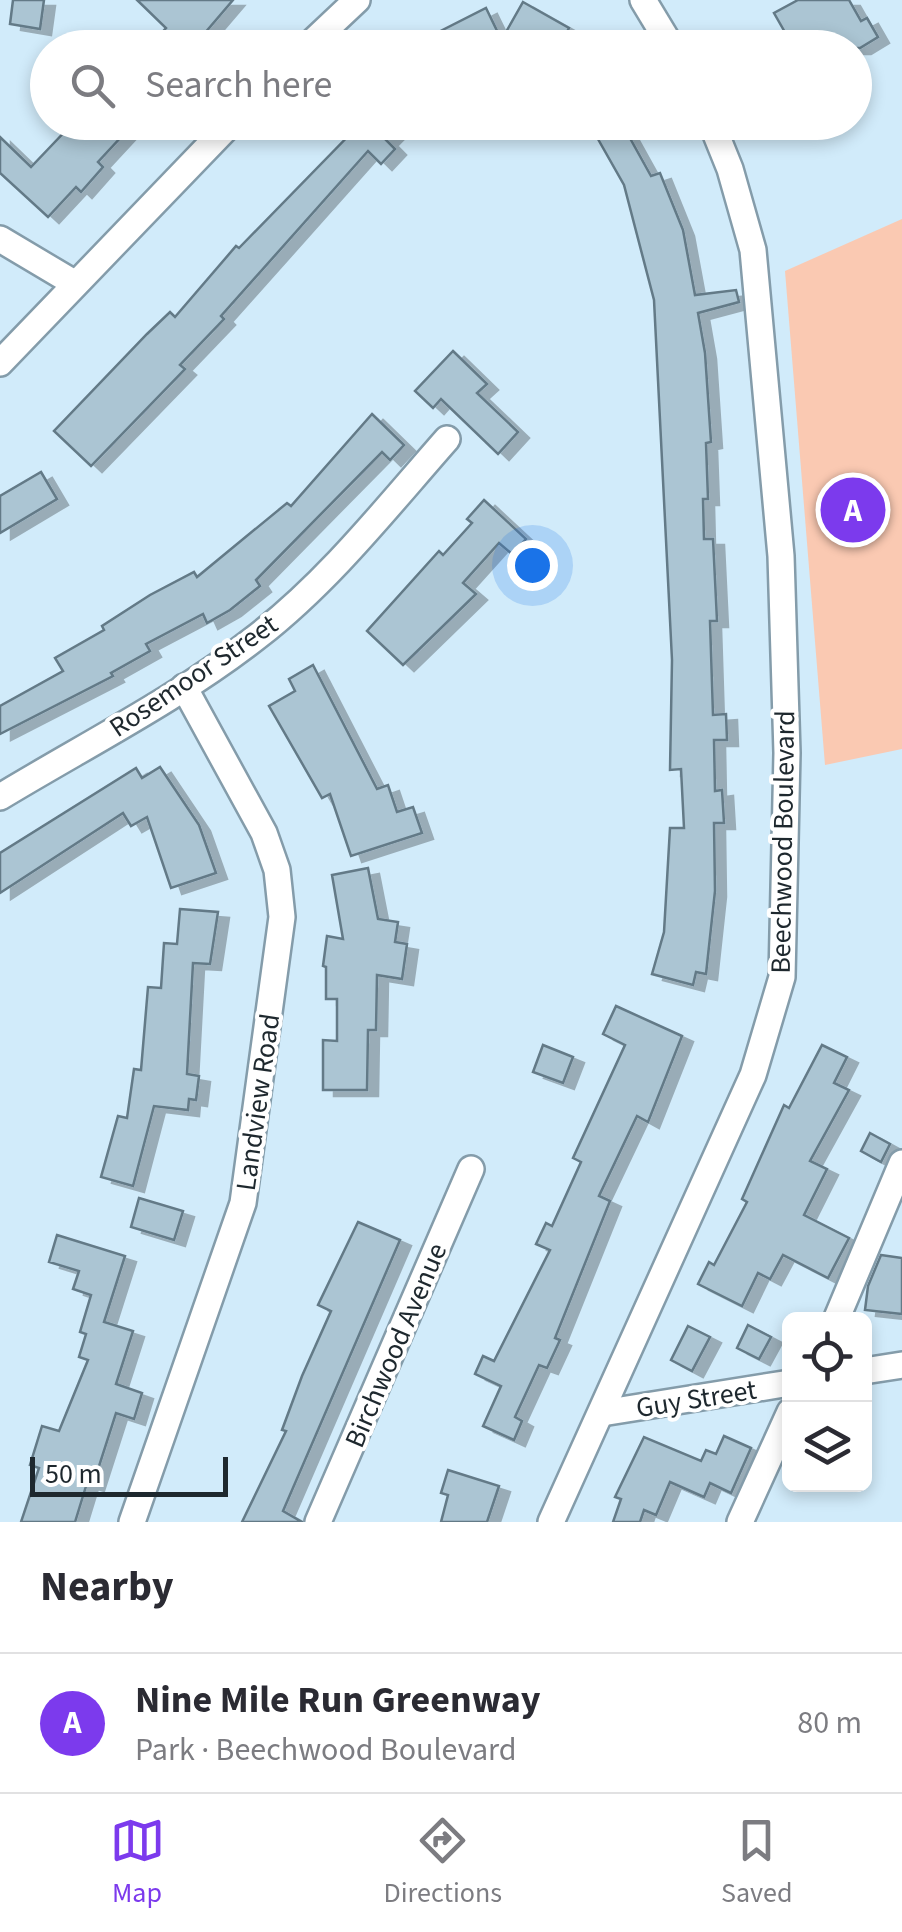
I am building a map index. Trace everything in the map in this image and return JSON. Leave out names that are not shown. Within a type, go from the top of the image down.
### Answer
[{"type":"street","points":[[325,30],[357,0]]},
{"type":"street","points":[[643,0],[661,30]]},
{"type":"street","points":[[0,363],[214,140]]},
{"type":"street","name":"Beechwood Boulevard","points":[[551,1522],[753,1076],[782,978],[787,753],[782,556],[753,250],[718,140]]},
{"type":"street","points":[[0,238],[74,284]]},
{"type":"street","name":"Rosemoor Street","points":[[0,797],[184,688],[258,636],[324,578],[447,439]]},
{"type":"street","name":"Landview Road","points":[[132,1522],[243,1202],[282,916],[277,870],[264,833],[184,688]]},
{"type":"street","points":[[839,1312],[902,1163]]},
{"type":"street","name":"Birchwood Avenue","points":[[318,1522],[471,1169]]},
{"type":"street","points":[[872,1370],[902,1365]]},
{"type":"street","name":"Guy Street","points":[[602,1413],[782,1384]]},
{"type":"street","points":[[740,1522],[782,1430]]},
{"type":"shaded area","points":[[902,219],[902,749],[825,765],[785,271]]},
{"type":"building","points":[[13,0],[44,0],[40,29],[10,24]]},
{"type":"building","points":[[137,0],[233,0],[207,30],[166,28]]},
{"type":"building","points":[[798,0],[849,0],[861,21],[867,18],[878,37],[872,41],[872,30],[784,30],[774,13]]},
{"type":"building","points":[[523,2],[569,28],[568,30],[507,30]]},
{"type":"building","points":[[486,8],[497,30],[443,30]]},
{"type":"building","points":[[0,137],[31,167],[57,140],[118,140],[98,162],[103,167],[81,192],[76,187],[48,217],[0,173]]},
{"type":"building","points":[[344,140],[386,140],[395,149],[381,164],[368,151],[221,316],[224,319],[180,365],[185,369],[91,466],[54,431],[170,312],[175,317],[236,246],[239,248]]},
{"type":"building","points":[[599,140],[631,140],[651,176],[660,173],[683,230],[695,295],[736,290],[739,302],[698,313],[711,442],[706,443],[708,499],[703,499],[704,539],[713,539],[717,621],[710,621],[713,715],[726,714],[727,740],[714,740],[715,791],[722,790],[724,823],[714,823],[715,891],[706,974],[696,972],[693,985],[652,974],[664,932],[670,828],[684,828],[681,769],[670,770],[672,660],[654,300],[624,185]]},
{"type":"building","points":[[453,351],[487,384],[477,393],[518,432],[498,454],[441,399],[433,408],[415,391]]},
{"type":"building","points":[[372,414],[404,445],[390,460],[382,452],[256,580],[260,586],[230,610],[207,623],[203,614],[146,644],[150,651],[111,673],[113,676],[0,734],[0,706],[63,671],[55,658],[104,630],[102,626],[150,595],[194,572],[197,577],[287,503],[291,506]]},
{"type":"building","points":[[41,472],[57,499],[0,533],[0,496]]},
{"type":"building","points":[[484,500],[526,539],[512,554],[499,543],[463,583],[476,594],[403,665],[367,631],[439,551],[443,555],[472,523],[467,519]]},
{"type":"building","points":[[313,665],[377,789],[388,785],[397,812],[413,807],[422,833],[351,856],[330,794],[322,798],[269,706],[295,691],[289,679]]},
{"type":"building","points":[[160,767],[199,825],[216,873],[171,888],[147,817],[131,826],[123,813],[0,893],[0,853],[136,768],[142,778]]},
{"type":"building","points":[[368,868],[378,919],[398,922],[395,942],[407,944],[402,979],[377,975],[376,1030],[368,1030],[367,1090],[323,1090],[323,1040],[337,1041],[337,999],[326,999],[323,966],[327,936],[343,939],[332,875]]},
{"type":"building","points":[[180,909],[218,912],[210,964],[193,963],[187,1074],[199,1076],[196,1100],[189,1099],[188,1110],[154,1106],[133,1186],[101,1177],[118,1116],[127,1118],[134,1069],[141,1070],[148,987],[161,988],[164,943],[177,944]]},
{"type":"building","points":[[616,1006],[682,1036],[648,1122],[637,1116],[599,1196],[610,1201],[555,1338],[560,1340],[547,1368],[539,1365],[515,1417],[522,1421],[514,1440],[483,1426],[501,1386],[475,1374],[483,1356],[494,1361],[550,1250],[536,1244],[546,1223],[552,1226],[581,1162],[573,1158],[625,1045],[603,1034]]},
{"type":"building","points":[[543,1045],[573,1057],[563,1083],[533,1072]]},
{"type":"building","points":[[822,1045],[847,1057],[834,1083],[849,1090],[810,1161],[827,1169],[804,1215],[849,1238],[828,1278],[783,1255],[770,1279],[758,1273],[742,1306],[698,1284],[709,1262],[714,1265],[747,1202],[742,1199],[784,1105],[789,1108]]},
{"type":"building","points":[[870,1133],[890,1144],[881,1162],[861,1151]]},
{"type":"building","points":[[139,1198],[183,1211],[174,1240],[131,1227]]},
{"type":"building","points":[[358,1222],[400,1240],[283,1511],[302,1522],[242,1522],[286,1431],[282,1430],[302,1376],[331,1311],[318,1305]]},
{"type":"building","points":[[57,1235],[125,1256],[104,1322],[133,1331],[116,1384],[142,1393],[134,1419],[116,1413],[93,1485],[87,1483],[75,1522],[21,1522],[39,1468],[30,1465],[42,1426],[59,1431],[88,1360],[79,1357],[86,1334],[80,1332],[91,1295],[73,1289],[79,1271],[49,1262]]},
{"type":"building","points":[[881,1255],[902,1258],[902,1314],[865,1310],[868,1286]]},
{"type":"building","points":[[748,1325],[771,1337],[759,1359],[737,1348]]},
{"type":"building","points":[[688,1326],[710,1337],[692,1371],[671,1360]]},
{"type":"building","points":[[724,1436],[751,1448],[731,1493],[710,1483],[704,1497],[670,1482],[656,1515],[644,1510],[640,1522],[613,1522],[621,1499],[615,1497],[644,1437],[701,1461],[706,1450],[716,1454]]},
{"type":"building","points":[[448,1470],[499,1486],[487,1522],[441,1522],[448,1495],[441,1493]]},
{"type":"place","name":"Nine Mile Run Greenway","points":[[853,510]]}]
